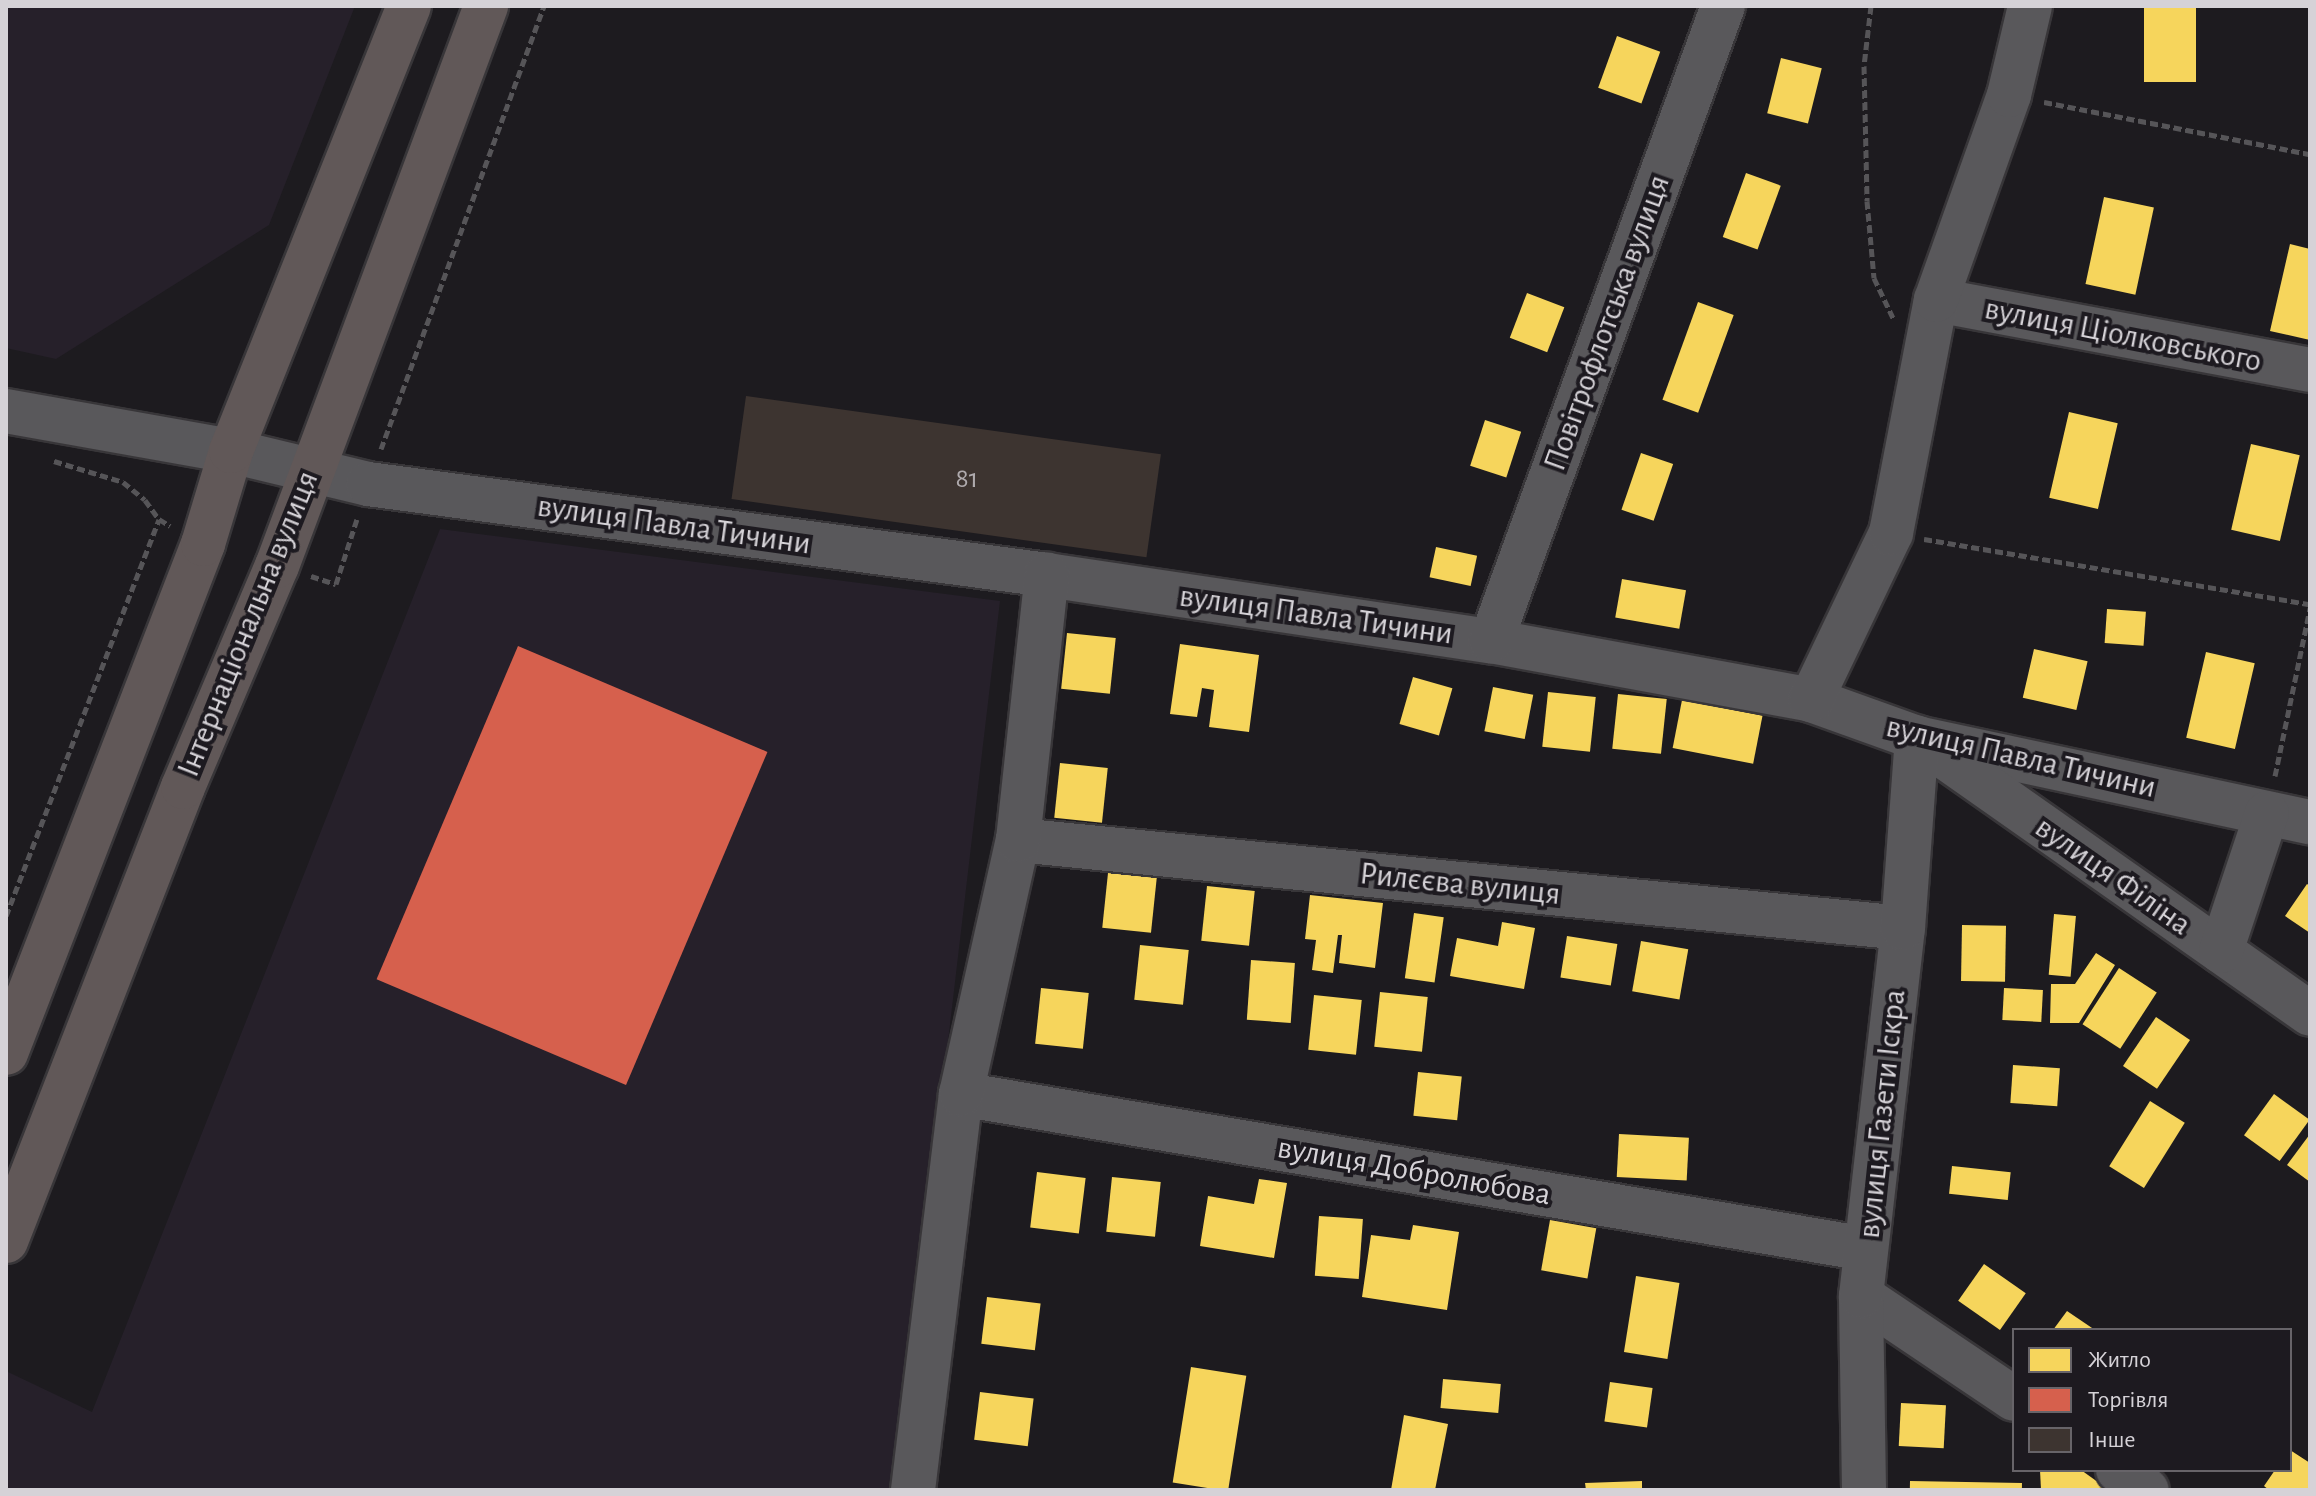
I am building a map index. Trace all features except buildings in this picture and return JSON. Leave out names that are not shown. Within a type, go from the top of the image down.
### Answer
[{"type":"main road","name":"Інтернаціональна вулиця","points":[[6,1053],[198,558],[231,451],[409,6]]},
{"type":"main road","name":"Інтернаціональна вулиця","points":[[6,1241],[183,787],[277,566],[309,471],[486,6]]},
{"type":"street","name":"Повітрофлотська вулиця","points":[[1491,641],[1723,6]]},
{"type":"street","points":[[1811,700],[1891,533],[1936,300],[2009,95],[2030,6]]},
{"type":"street","name":"вулиця Ціолковського","points":[[1936,300],[2310,370]]},
{"type":"street","name":"вулиця Павла Тичини","points":[[6,411],[231,451],[368,484],[1047,575],[1491,641],[1811,700],[1917,738],[2310,822]]},
{"type":"street","points":[[913,1490],[961,1094],[1018,840],[1047,575]]},
{"type":"street","name":"вулиця Газети Іскра","points":[[1864,1490],[1861,1296],[1903,928],[1917,738]]},
{"type":"street","name":"вулиця Філіна","points":[[1917,738],[2310,1014]]},
{"type":"street","points":[[2221,951],[2267,813]]},
{"type":"street","name":"Рилєєва вулиця","points":[[1018,840],[1903,928]]},
{"type":"street","name":"вулиця Добролюбова","points":[[961,1094],[1866,1249]]},
{"type":"street","points":[[1861,1296],[2012,1398]]},
{"type":"street","points":[[2121,1472],[2147,1490]]},
{"type":"path","points":[[336,584],[368,484],[544,6]]},
{"type":"path","points":[[1871,6],[1864,66],[1867,201],[1874,278],[1920,375]]},
{"type":"path","points":[[2009,95],[2310,154]]},
{"type":"path","points":[[6,916],[159,519]]},
{"type":"path","points":[[1891,533],[2310,606],[2267,813]]},
{"type":"shaded area","points":[[6,6],[355,6],[269,225],[56,359],[6,348]]},
{"type":"shaded area","points":[[440,529],[1000,601],[895,1490],[6,1490],[8,1372],[92,1412]]}]
